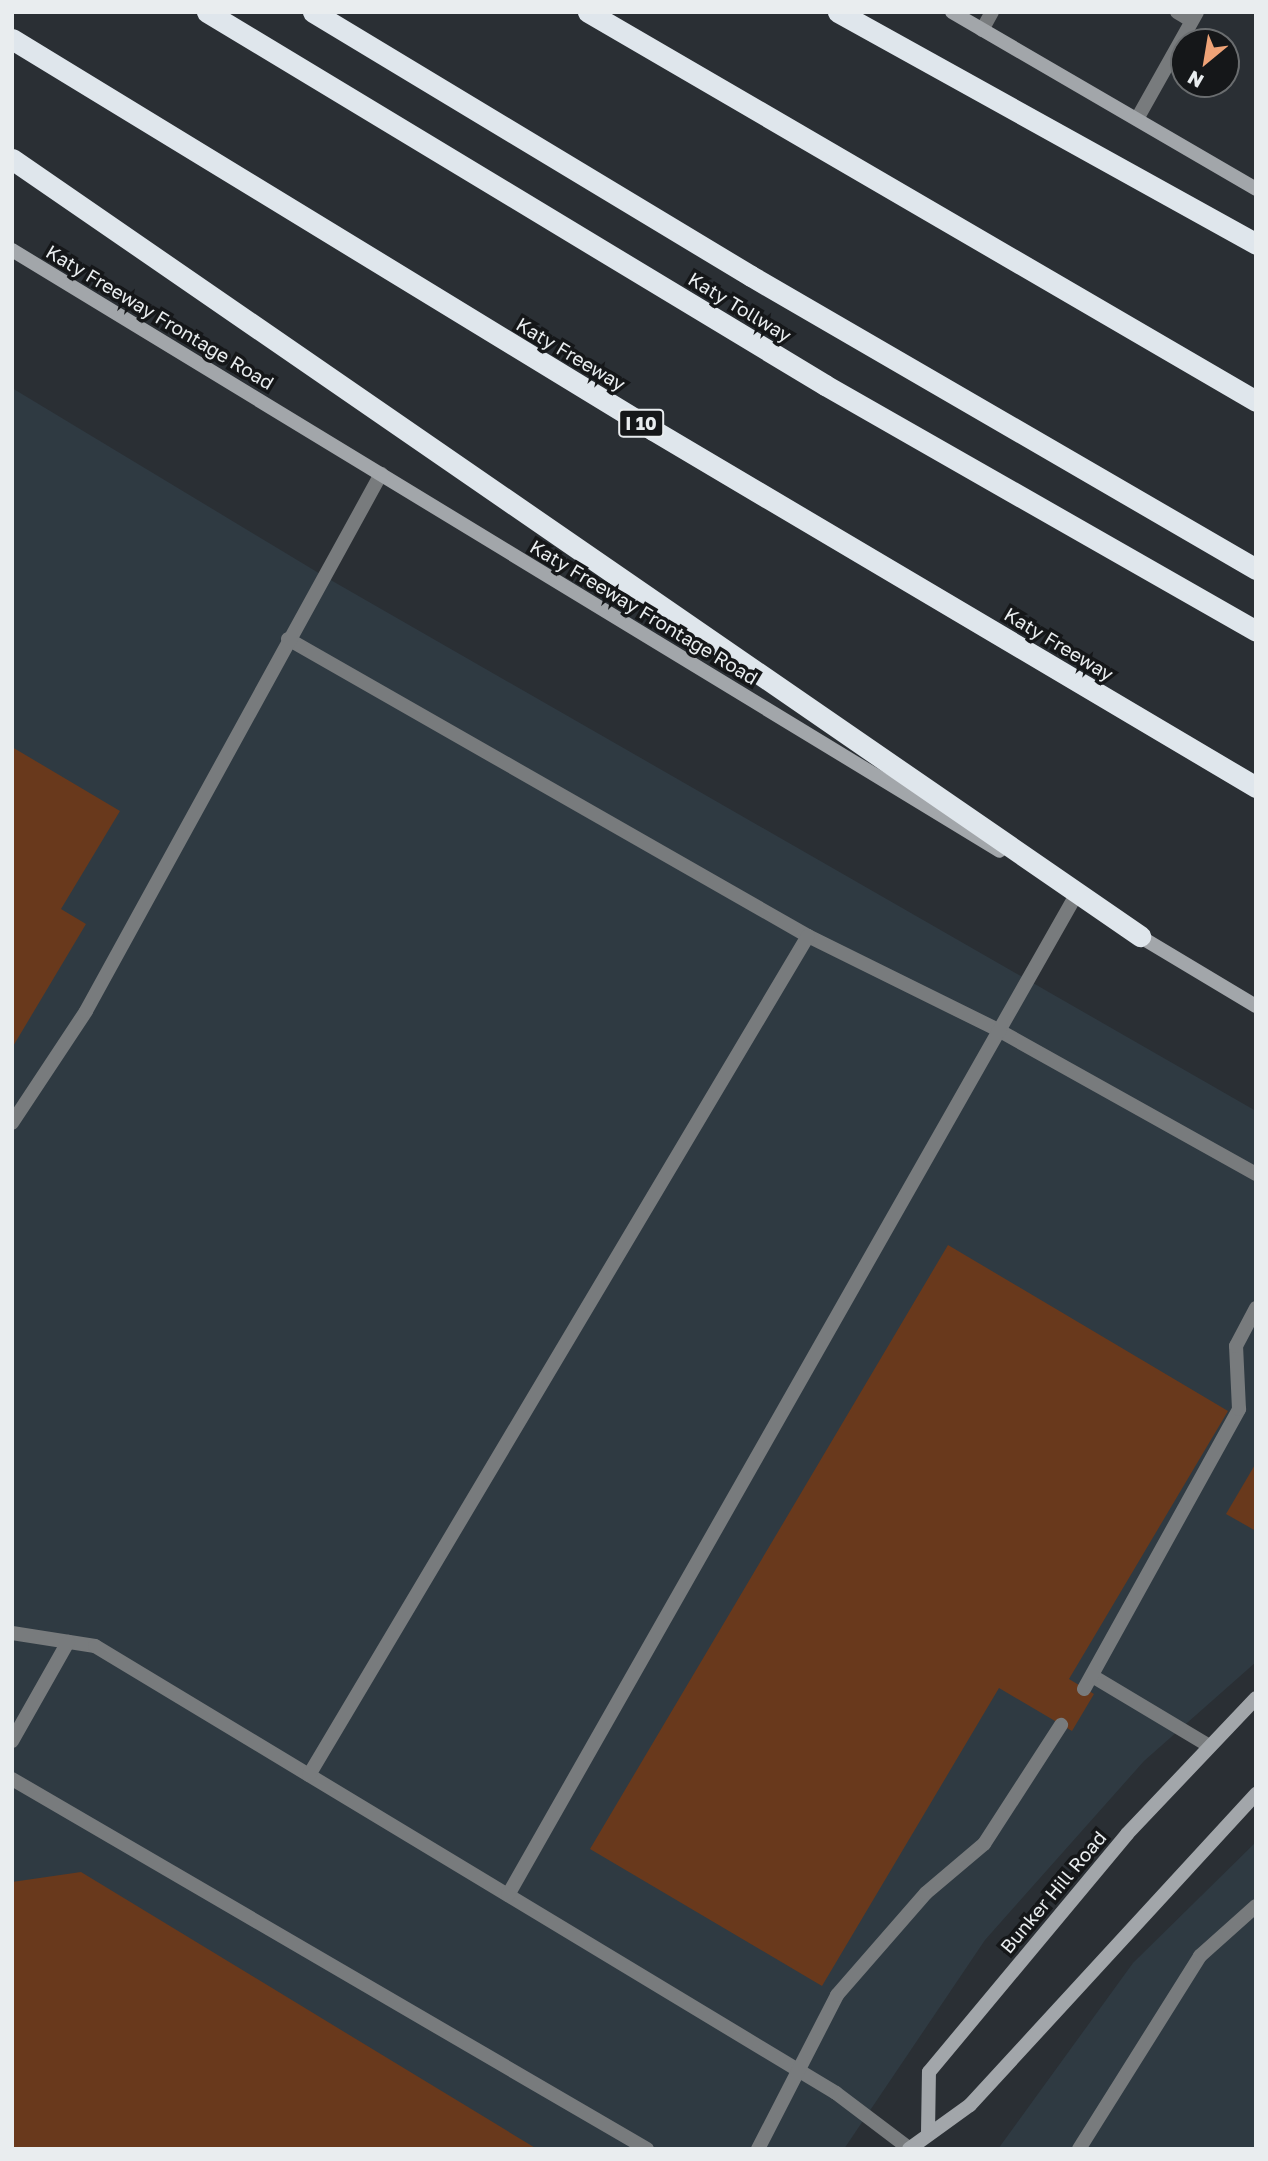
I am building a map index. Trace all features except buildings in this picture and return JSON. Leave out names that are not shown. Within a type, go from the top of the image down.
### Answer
[{"type":"highway","name":"Katy Tollway","points":[[207,12],[825,384],[1256,631]]},
{"type":"highway","name":"Katy Tollway","points":[[313,12],[751,276],[1256,569]]},
{"type":"highway","points":[[588,12],[1256,401]]},
{"type":"highway","points":[[838,12],[1256,244]]},
{"type":"highway","name":"Katy Freeway","points":[[12,39],[653,430],[1256,787]]},
{"type":"highway","points":[[12,159],[1140,936]]},
{"type":"main road","points":[[952,12],[1256,189]]},
{"type":"main road","name":"Katy Freeway Frontage Road","points":[[12,250],[1256,1006]]},
{"type":"main road","name":"Bunker Hill Road","points":[[928,2133],[929,2072],[1206,1744],[1256,1698]]},
{"type":"main road","points":[[909,2149],[970,2105],[1256,1794]]},
{"type":"lane","points":[[982,30],[992,12]]},
{"type":"lane","points":[[1137,120],[1195,17],[1177,12]]},
{"type":"lane","points":[[12,1123],[86,1011],[381,474]]},
{"type":"lane","points":[[288,639],[808,936],[1000,1031],[1256,1174]]},
{"type":"lane","points":[[508,1895],[1075,897]]},
{"type":"lane","points":[[309,1775],[808,936]]},
{"type":"lane","points":[[1084,1689],[1094,1677],[1239,1409],[1236,1346],[1256,1308]]},
{"type":"lane","points":[[12,1633],[95,1646],[800,2071],[909,2149]]},
{"type":"lane","points":[[12,1741],[68,1642]]},
{"type":"lane","points":[[1094,1677],[1206,1744]]},
{"type":"lane","points":[[758,2149],[837,1995],[926,1893],[984,1844],[1061,1725]]},
{"type":"lane","points":[[12,1779],[647,2149]]},
{"type":"lane","points":[[1079,2149],[1200,1956],[1256,1906]]},
{"type":"shaded area","points":[[12,388],[322,575],[1256,1111],[1256,1662],[1144,1761],[985,1940],[844,2149],[12,2149]]},
{"type":"shaded area","points":[[1256,1842],[1256,2149],[998,2149],[1133,1963]]}]
